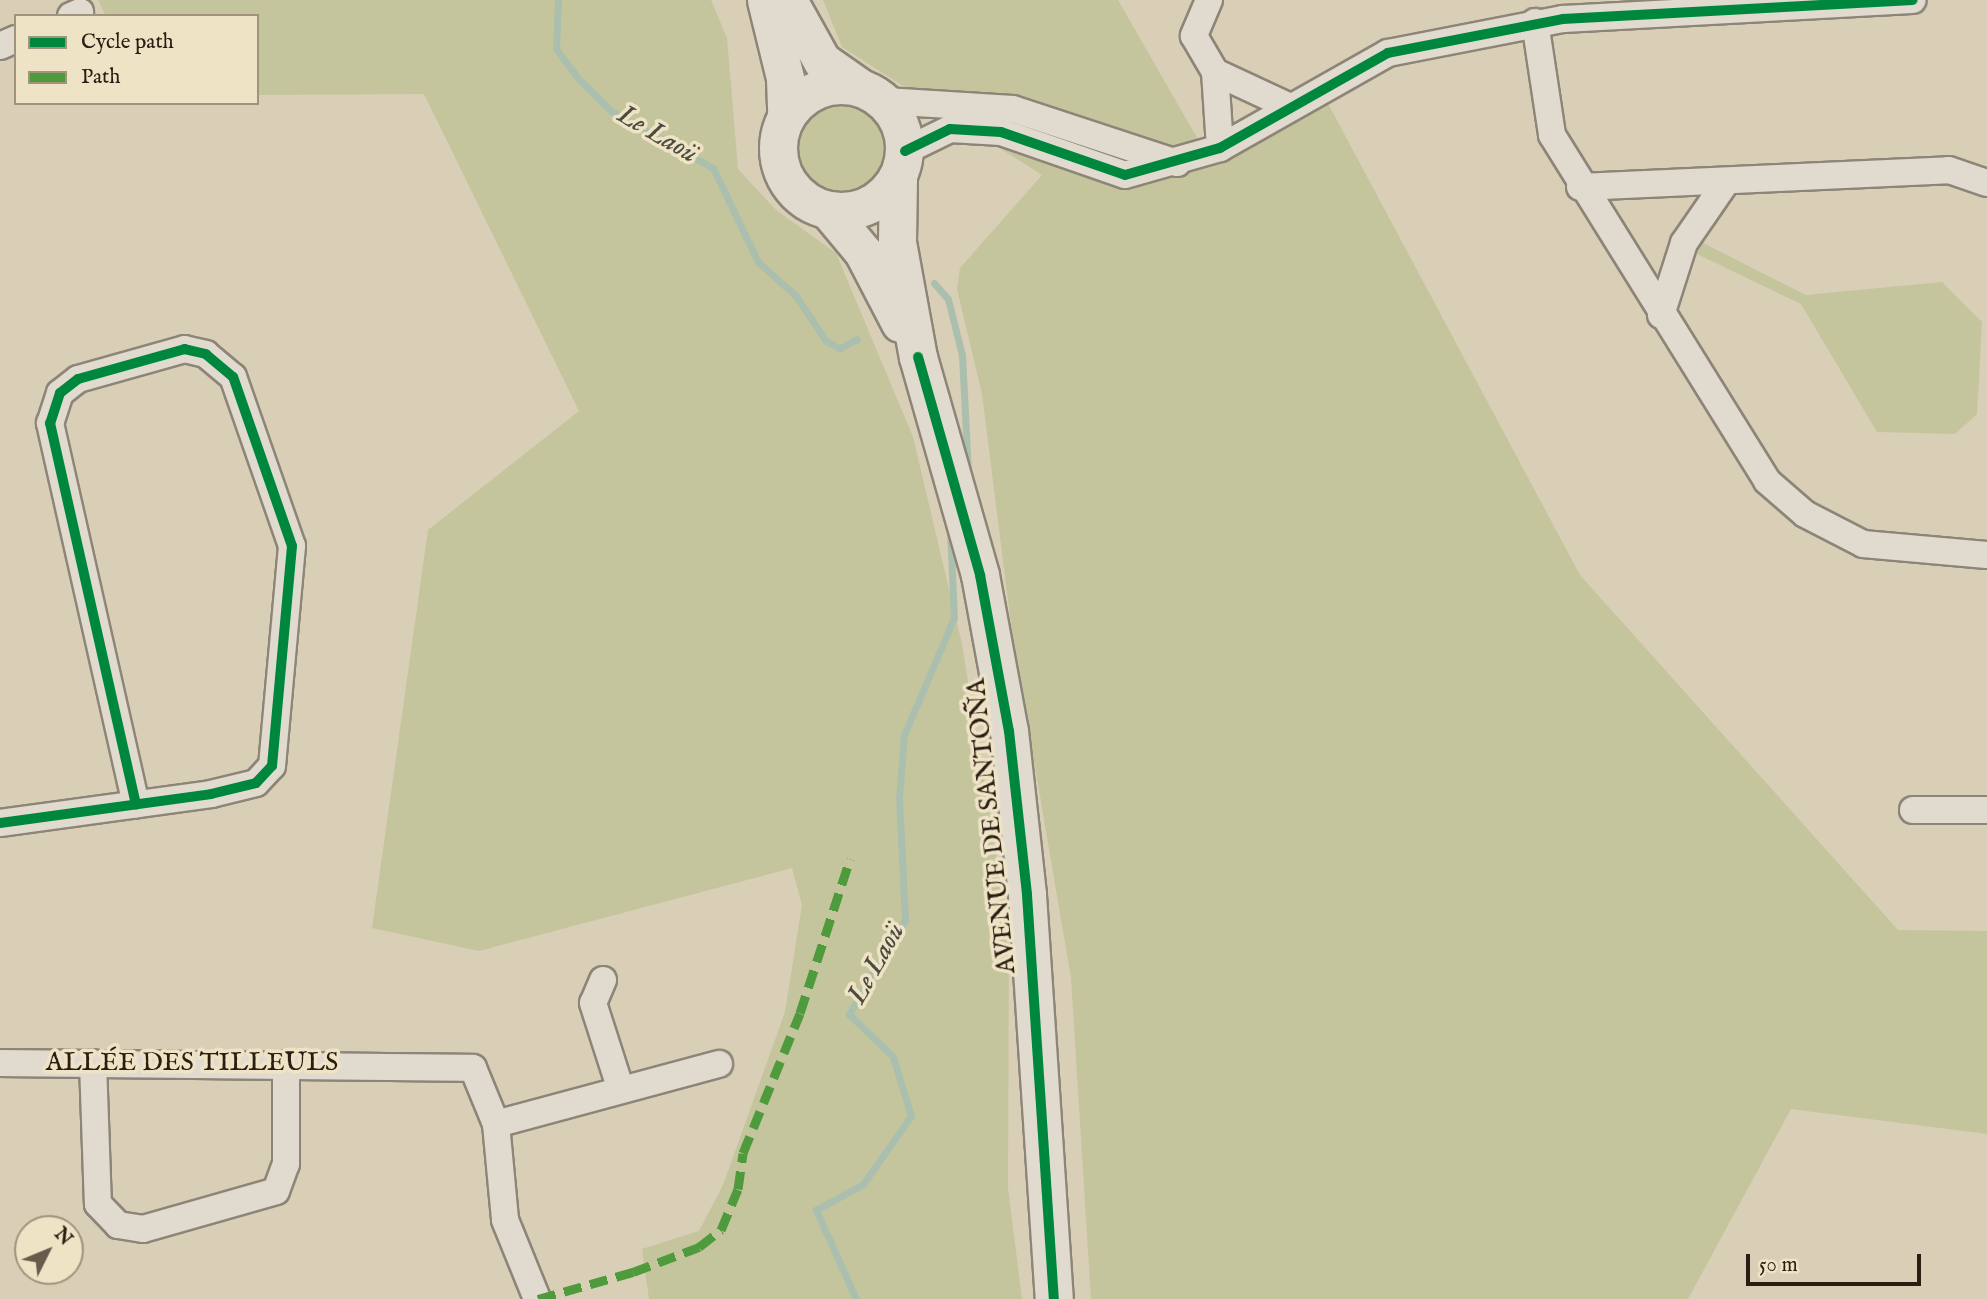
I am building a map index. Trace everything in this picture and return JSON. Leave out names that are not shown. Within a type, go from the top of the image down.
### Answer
[{"type":"main road","points":[[766,0],[785,78],[786,115],[778,144],[783,173],[809,202],[828,210],[868,206],[902,165],[904,133],[872,93],[821,61],[788,0]]},
{"type":"main road","points":[[786,115],[817,88],[872,93]]},
{"type":"main road","name":"AVENUE DE SANTOÑA","points":[[902,165],[897,242],[918,357],[979,575],[1009,731],[1027,895],[1054,1299]]},
{"type":"main road","name":"AVENUE DE SANTOÑA","points":[[828,210],[863,253],[918,357]]},
{"type":"street","points":[[1209,0],[1194,36],[1215,72],[1220,148]]},
{"type":"street","points":[[902,165],[950,129],[1001,132],[1125,175],[1178,164],[1220,148],[1388,52],[1535,22],[1912,0]]},
{"type":"street","points":[[1535,22],[1552,135],[1580,187],[1767,481],[1805,514],[1863,544],[1987,555]]},
{"type":"street","points":[[1215,72],[1290,107]]},
{"type":"street","points":[[872,93],[1013,109],[1178,164]]},
{"type":"street","points":[[1580,187],[1724,186],[1949,170],[1987,183]]},
{"type":"street","points":[[1661,315],[1684,243],[1724,186]]},
{"type":"street","points":[[0,823],[136,804],[256,783],[272,766],[278,745],[292,546],[233,377],[206,354],[185,349],[78,379],[60,393],[50,424],[136,804]]},
{"type":"street","points":[[1913,810],[1987,810]]},
{"type":"street","points":[[603,980],[593,1003],[621,1090]]},
{"type":"street","name":"ALLÉE DES TILLEULS","points":[[0,1063],[385,1063],[473,1068],[496,1124]]},
{"type":"street","points":[[93,1063],[98,1204],[118,1225],[143,1229],[276,1191],[286,1164],[286,1064]]},
{"type":"street","points":[[537,1299],[505,1220],[496,1124],[719,1064]]},
{"type":"green space","points":[[98,0],[711,0],[727,38],[738,169],[776,210],[836,253],[913,437],[962,644],[1009,936],[1008,1188],[1022,1299],[649,1299],[642,1249],[699,1231],[723,1185],[785,1012],[802,905],[792,868],[479,951],[372,928],[428,530],[579,411],[424,94],[259,95],[259,14],[105,14]]},
{"type":"green space","points":[[823,0],[1118,0],[1212,164],[1324,96],[1580,575],[1898,930],[1987,931],[1987,1134],[1791,1109],[1688,1299],[1091,1299],[1071,978],[1012,632],[982,394],[957,289],[960,268],[1042,175],[842,47]]},
{"type":"green space","points":[[840,101],[858,105],[873,115],[883,130],[887,148],[883,166],[873,181],[858,191],[840,195],[822,191],[807,181],[797,166],[793,148],[797,130],[807,115],[822,105]]},
{"type":"green space","points":[[1701,242],[1806,295],[1942,282],[1982,322],[1977,414],[1955,434],[1877,432],[1801,304],[1697,254]]},
{"type":"waterway","name":"Le Laoü","points":[[558,0],[556,49],[576,76],[610,110],[713,168],[758,262],[796,296],[826,341],[840,348],[857,339]]},
{"type":"waterway","name":"Le Laoü","points":[[934,283],[948,299],[962,355],[968,472]]},
{"type":"waterway","name":"Le Laoü","points":[[856,1299],[816,1210],[863,1184],[911,1116],[893,1057],[849,1014],[905,920],[899,798],[904,735],[954,618],[950,531]]},
{"type":"marked path","points":[[538,1299],[633,1272],[699,1247],[721,1230],[738,1189],[743,1153],[800,1013],[850,859]]},
{"type":"cycle path","points":[[905,151],[950,129],[1001,132],[1125,175],[1220,148],[1388,53],[1563,19],[1912,0]]},
{"type":"cycle path","points":[[0,823],[211,794],[256,783],[272,766],[292,546],[233,377],[206,354],[185,349],[78,379],[60,393],[50,423],[136,804]]},
{"type":"cycle path","points":[[918,357],[980,575],[1009,731],[1027,895],[1054,1299]]}]
